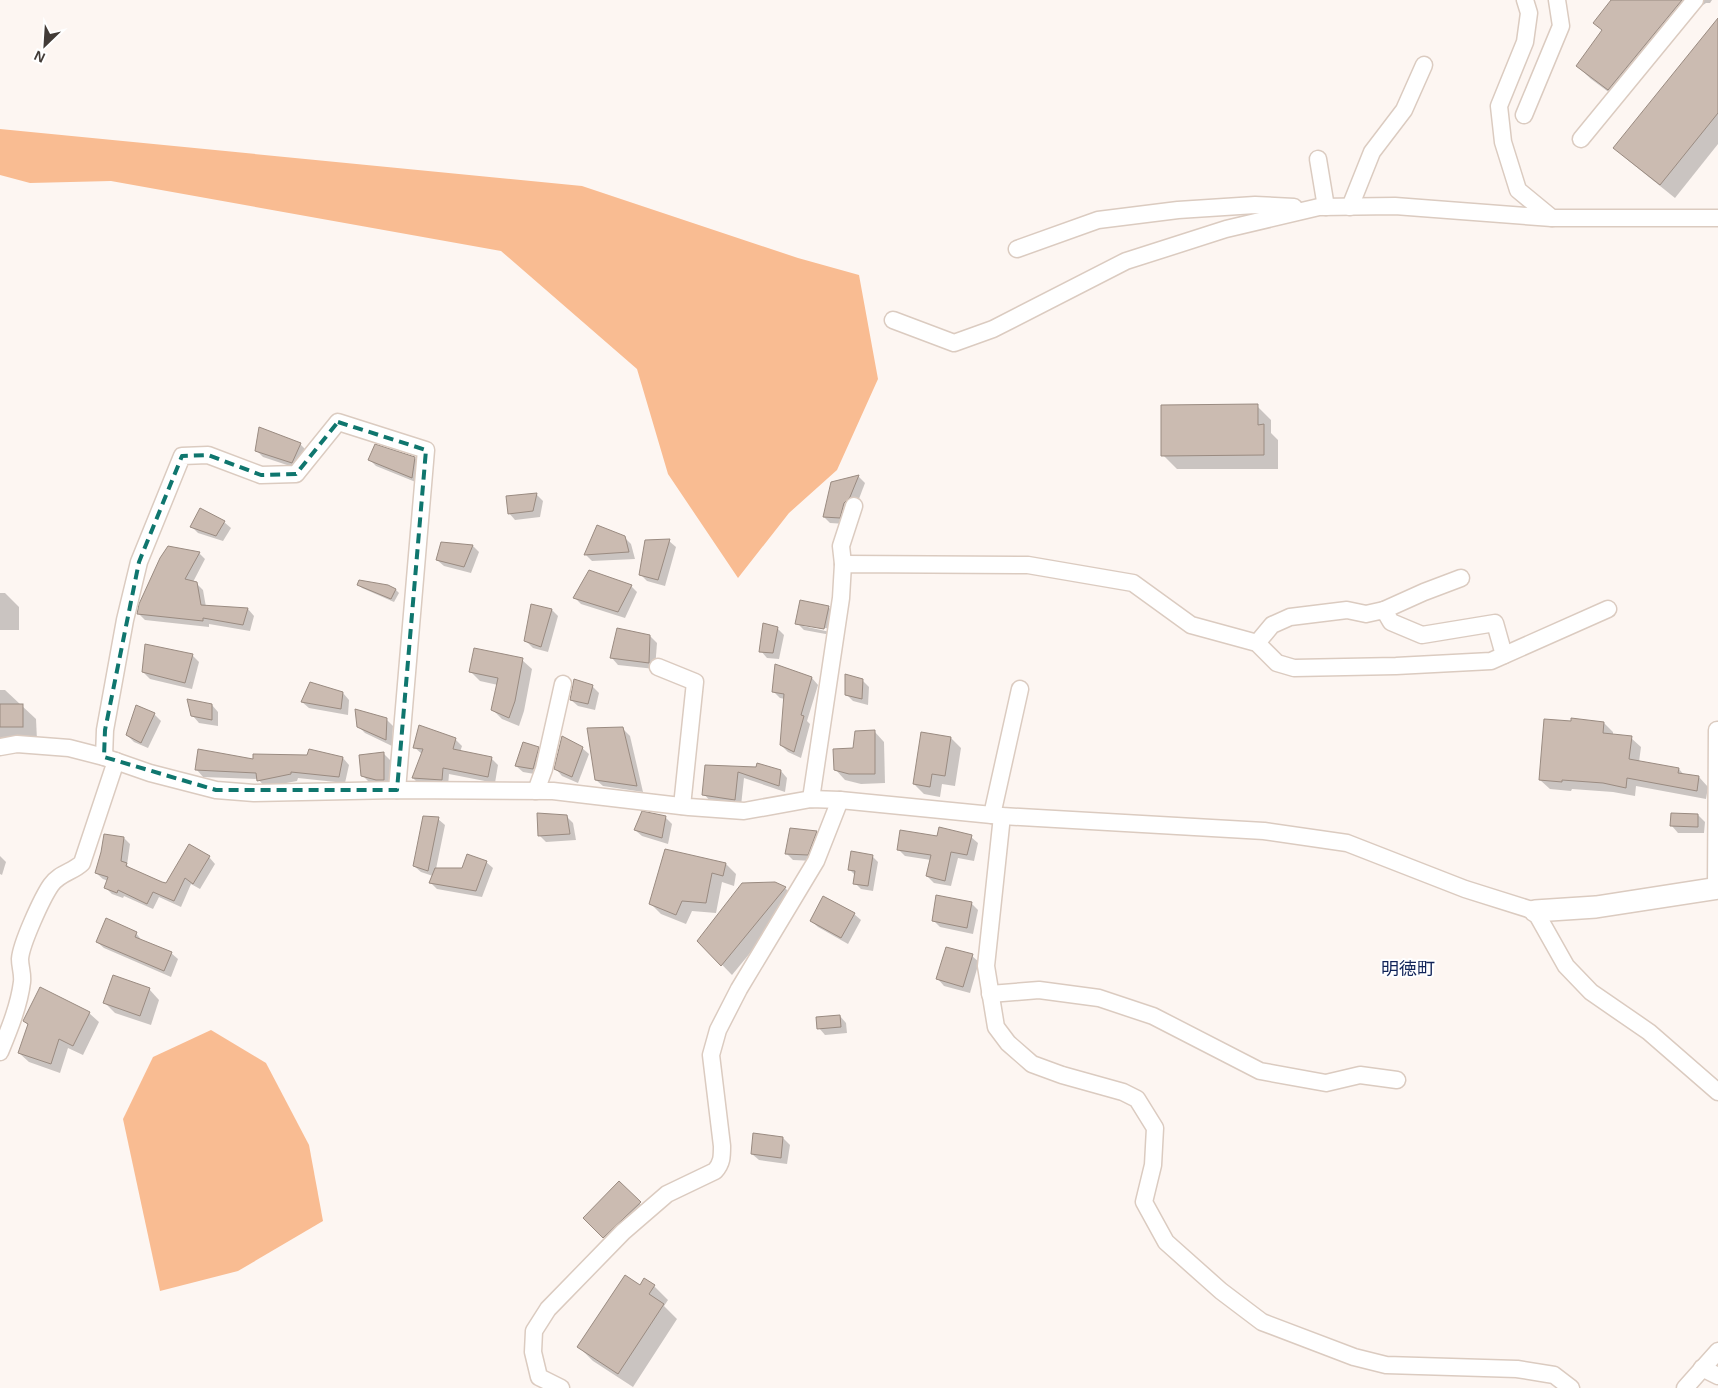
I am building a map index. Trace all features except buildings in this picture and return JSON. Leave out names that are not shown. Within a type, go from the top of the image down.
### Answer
[{"type":"street","points":[[1525,0],[1529,13],[1525,42],[1499,106],[1503,142],[1518,190],[1552,218]]},
{"type":"street","points":[[1524,115],[1561,26],[1557,0]]},
{"type":"street","points":[[1581,139],[1695,0]]},
{"type":"street","points":[[1350,207],[1372,152],[1404,110],[1424,65]]},
{"type":"street","points":[[1318,159],[1322,207]]},
{"type":"street","points":[[1018,249],[1098,220],[1178,210],[1255,205],[1322,207],[1395,206],[1552,218],[1718,218]]},
{"type":"street","points":[[893,320],[954,343],[993,330],[1126,261],[1226,228],[1322,207]]},
{"type":"street","points":[[0,1052],[20,990],[22,974],[21,954],[35,915],[51,884],[60,876],[77,868],[82,863],[110,759],[104,730],[125,620],[139,562],[182,456],[208,455],[262,475],[296,474],[338,422],[426,450],[397,790]]},
{"type":"street","points":[[811,799],[841,598],[843,564],[841,546],[854,506]]},
{"type":"street","points":[[843,564],[1028,564],[1133,583],[1192,625],[1258,643],[1277,663],[1294,668],[1396,666],[1491,661],[1608,609]]},
{"type":"street","points":[[1258,643],[1272,625],[1290,617],[1347,610],[1366,614],[1384,610],[1461,578]]},
{"type":"street","points":[[1384,610],[1391,622],[1422,635],[1495,623],[1504,655]]},
{"type":"street","points":[[658,667],[695,682],[682,806]]},
{"type":"street","points":[[536,791],[544,769],[563,684]]},
{"type":"street","points":[[1020,690],[997,816],[986,966],[996,1027],[1008,1043],[1032,1064],[1062,1076],[1123,1092],[1137,1098],[1155,1128],[1153,1165],[1144,1202],[1166,1242],[1221,1291],[1262,1322],[1354,1357],[1386,1366],[1517,1369],[1554,1375],[1570,1388]]},
{"type":"street","points":[[0,747],[17,744],[69,748],[110,759],[150,773],[216,790],[254,793],[397,790],[553,791],[744,811],[811,799],[840,800],[997,816],[1264,831],[1347,843],[1465,889],[1535,911],[1596,908],[1717,888],[1718,730]]},
{"type":"street","points":[[562,1388],[539,1378],[533,1352],[534,1332],[548,1309],[622,1232],[667,1194],[715,1171],[720,1166],[722,1159],[722,1137],[711,1054],[718,1030],[738,989],[816,861],[840,800]]},
{"type":"street","points":[[1535,911],[1566,966],[1591,992],[1649,1032],[1718,1092]]},
{"type":"street","points":[[990,994],[1039,990],[1099,998],[1153,1016],[1260,1071],[1326,1083],[1360,1075],[1397,1080]]},
{"type":"street","points":[[1685,1388],[1718,1351]]},
{"type":"street","points":[[1702,1368],[1718,1376]]},
{"type":"highlighted area","points":[[338,422],[426,450],[397,790],[216,790],[104,757],[105,730],[139,562],[182,456],[208,455],[261,475],[296,474]]},
{"type":"shaded area","points":[[0,129],[582,186],[798,258],[859,275],[878,379],[837,470],[789,513],[738,578],[668,474],[637,369],[501,251],[111,181],[30,183],[0,175]]},
{"type":"shaded area","points":[[211,1030],[266,1063],[309,1145],[323,1221],[238,1271],[160,1291],[123,1119],[153,1057]]},
{"type":"district","name":"明徳町","points":[[1408,969]]}]
